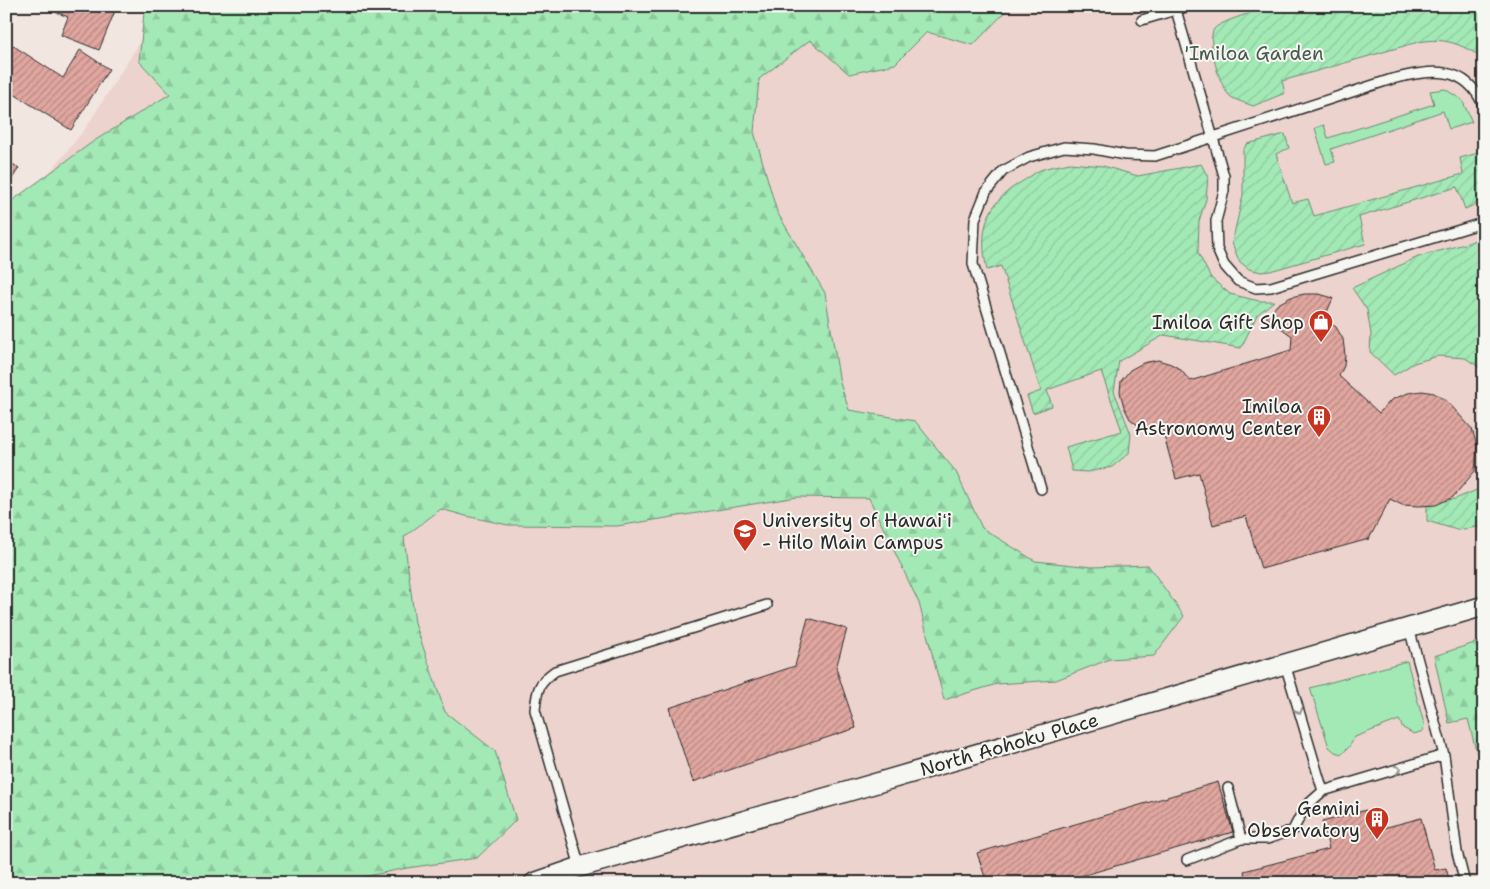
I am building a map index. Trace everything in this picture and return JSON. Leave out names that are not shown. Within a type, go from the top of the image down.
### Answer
[{"type":"street","name":"North Aohoku Place","points":[[534,883],[580,867],[839,794],[1484,606]]},
{"type":"lane","points":[[1142,20],[1189,6]]},
{"type":"lane","points":[[1176,10],[1224,176],[1224,192],[1216,221],[1217,249],[1224,265],[1238,281],[1256,288],[1270,287],[1360,261],[1484,221]]},
{"type":"lane","points":[[1041,490],[973,264],[975,219],[986,192],[1003,171],[1028,157],[1064,147],[1094,149],[1125,155],[1155,156],[1392,78],[1424,71],[1445,72],[1464,79],[1480,98],[1484,108]]},
{"type":"lane","points":[[580,867],[535,710],[537,692],[543,680],[555,672],[767,605]]},
{"type":"lane","points":[[1409,628],[1444,755],[1457,852],[1465,883]]},
{"type":"lane","points":[[1285,664],[1323,791]]},
{"type":"lane","points":[[1187,860],[1241,839],[1267,839],[1293,830],[1304,807],[1323,791],[1444,755]]},
{"type":"lane","points":[[1228,788],[1241,839]]},
{"type":"shaded area","name":"University of Hawaiʻi - Hilo Main Campus","points":[[156,6],[1484,6],[1484,883],[6,883],[23,205],[85,129],[138,45]]},
{"type":"green space","points":[[151,6],[1011,6],[973,45],[927,32],[895,64],[849,74],[810,40],[759,79],[754,132],[777,212],[825,293],[840,383],[849,410],[915,421],[956,472],[982,528],[1035,561],[1092,567],[1148,565],[1184,616],[1154,656],[1110,659],[1056,680],[997,684],[944,700],[919,603],[869,498],[797,497],[617,526],[508,525],[441,509],[404,537],[415,623],[445,712],[495,751],[516,820],[477,858],[407,868],[333,883],[6,883],[6,205],[94,141],[170,94],[139,61],[144,13]]},
{"type":"green space","name":"'Imiloa Garden","points":[[1272,6],[1484,6],[1484,58],[1445,41],[1418,42],[1282,81],[1285,93],[1253,106],[1231,97],[1227,92],[1215,64],[1212,35],[1214,29],[1224,23]]},
{"type":"green space","points":[[1445,89],[1462,100],[1472,122],[1449,129],[1443,111],[1331,149],[1335,162],[1326,164],[1315,128],[1324,125],[1328,138],[1434,104],[1430,91]]},
{"type":"green space","points":[[1285,134],[1289,148],[1276,154],[1292,203],[1308,199],[1314,216],[1463,174],[1460,158],[1478,153],[1484,168],[1484,197],[1465,209],[1457,187],[1359,217],[1365,244],[1270,271],[1261,272],[1249,269],[1239,261],[1232,243],[1243,195],[1243,150],[1247,144]]},
{"type":"green space","points":[[1070,163],[1103,166],[1138,176],[1201,164],[1208,177],[1206,199],[1199,221],[1198,253],[1211,278],[1230,294],[1259,301],[1274,301],[1257,315],[1241,348],[1164,335],[1119,361],[1114,391],[1131,434],[1129,453],[1112,467],[1088,472],[1072,471],[1066,447],[1122,431],[1101,371],[1047,390],[1052,406],[1033,413],[1027,396],[1041,391],[1001,266],[987,270],[984,256],[985,230],[988,218],[1000,198],[1010,189],[1038,171]]},
{"type":"green space","points":[[1484,236],[1484,370],[1465,358],[1438,356],[1414,363],[1394,375],[1370,352],[1371,334],[1367,310],[1352,288],[1418,257],[1468,243]]},
{"type":"green space","points":[[1484,487],[1484,526],[1457,530],[1427,521],[1427,502],[1455,499]]},
{"type":"green space","points":[[1484,640],[1484,782],[1468,719],[1449,723],[1434,656]]},
{"type":"green space","points":[[1407,661],[1424,724],[1423,731],[1414,734],[1403,728],[1399,720],[1355,737],[1342,754],[1335,752],[1329,747],[1310,688]]},
{"type":"building","points":[[41,6],[117,6],[99,50],[61,35],[68,17]]},
{"type":"building","points":[[6,41],[63,78],[80,50],[109,69],[71,130],[6,89]]},
{"type":"building","points":[[6,160],[19,168],[6,188]]},
{"type":"building","name":"Imiloa Astronomy Center","points":[[1304,294],[1319,294],[1333,298],[1324,319],[1336,327],[1343,339],[1344,366],[1339,376],[1379,413],[1391,400],[1408,393],[1422,391],[1434,393],[1447,401],[1472,429],[1477,446],[1475,471],[1453,497],[1436,505],[1402,505],[1390,499],[1369,539],[1261,569],[1246,516],[1213,525],[1199,473],[1176,479],[1162,429],[1151,430],[1139,426],[1130,419],[1120,392],[1121,381],[1130,370],[1143,363],[1158,360],[1180,369],[1190,381],[1291,350],[1292,336],[1266,317],[1278,304],[1291,297]]},
{"type":"building","points":[[808,618],[847,629],[836,668],[856,728],[693,782],[669,708],[795,666]]},
{"type":"building","points":[[1218,782],[1233,832],[1057,883],[987,883],[977,853]]},
{"type":"building","name":"Gemini Observatory","points":[[1366,810],[1372,831],[1421,818],[1435,870],[1446,868],[1450,883],[1247,883],[1244,871],[1329,849],[1322,822]]},
{"type":"place","name":"Imiloa Gift Shop","points":[[1321,343]]},
{"type":"place","name":"Imiloa Astronomy Center","points":[[1319,438]]},
{"type":"place","name":"University of Hawaiʻi - Hilo Main Campus","points":[[745,552]]},
{"type":"place","name":"Gemini Observatory","points":[[1377,840]]}]
